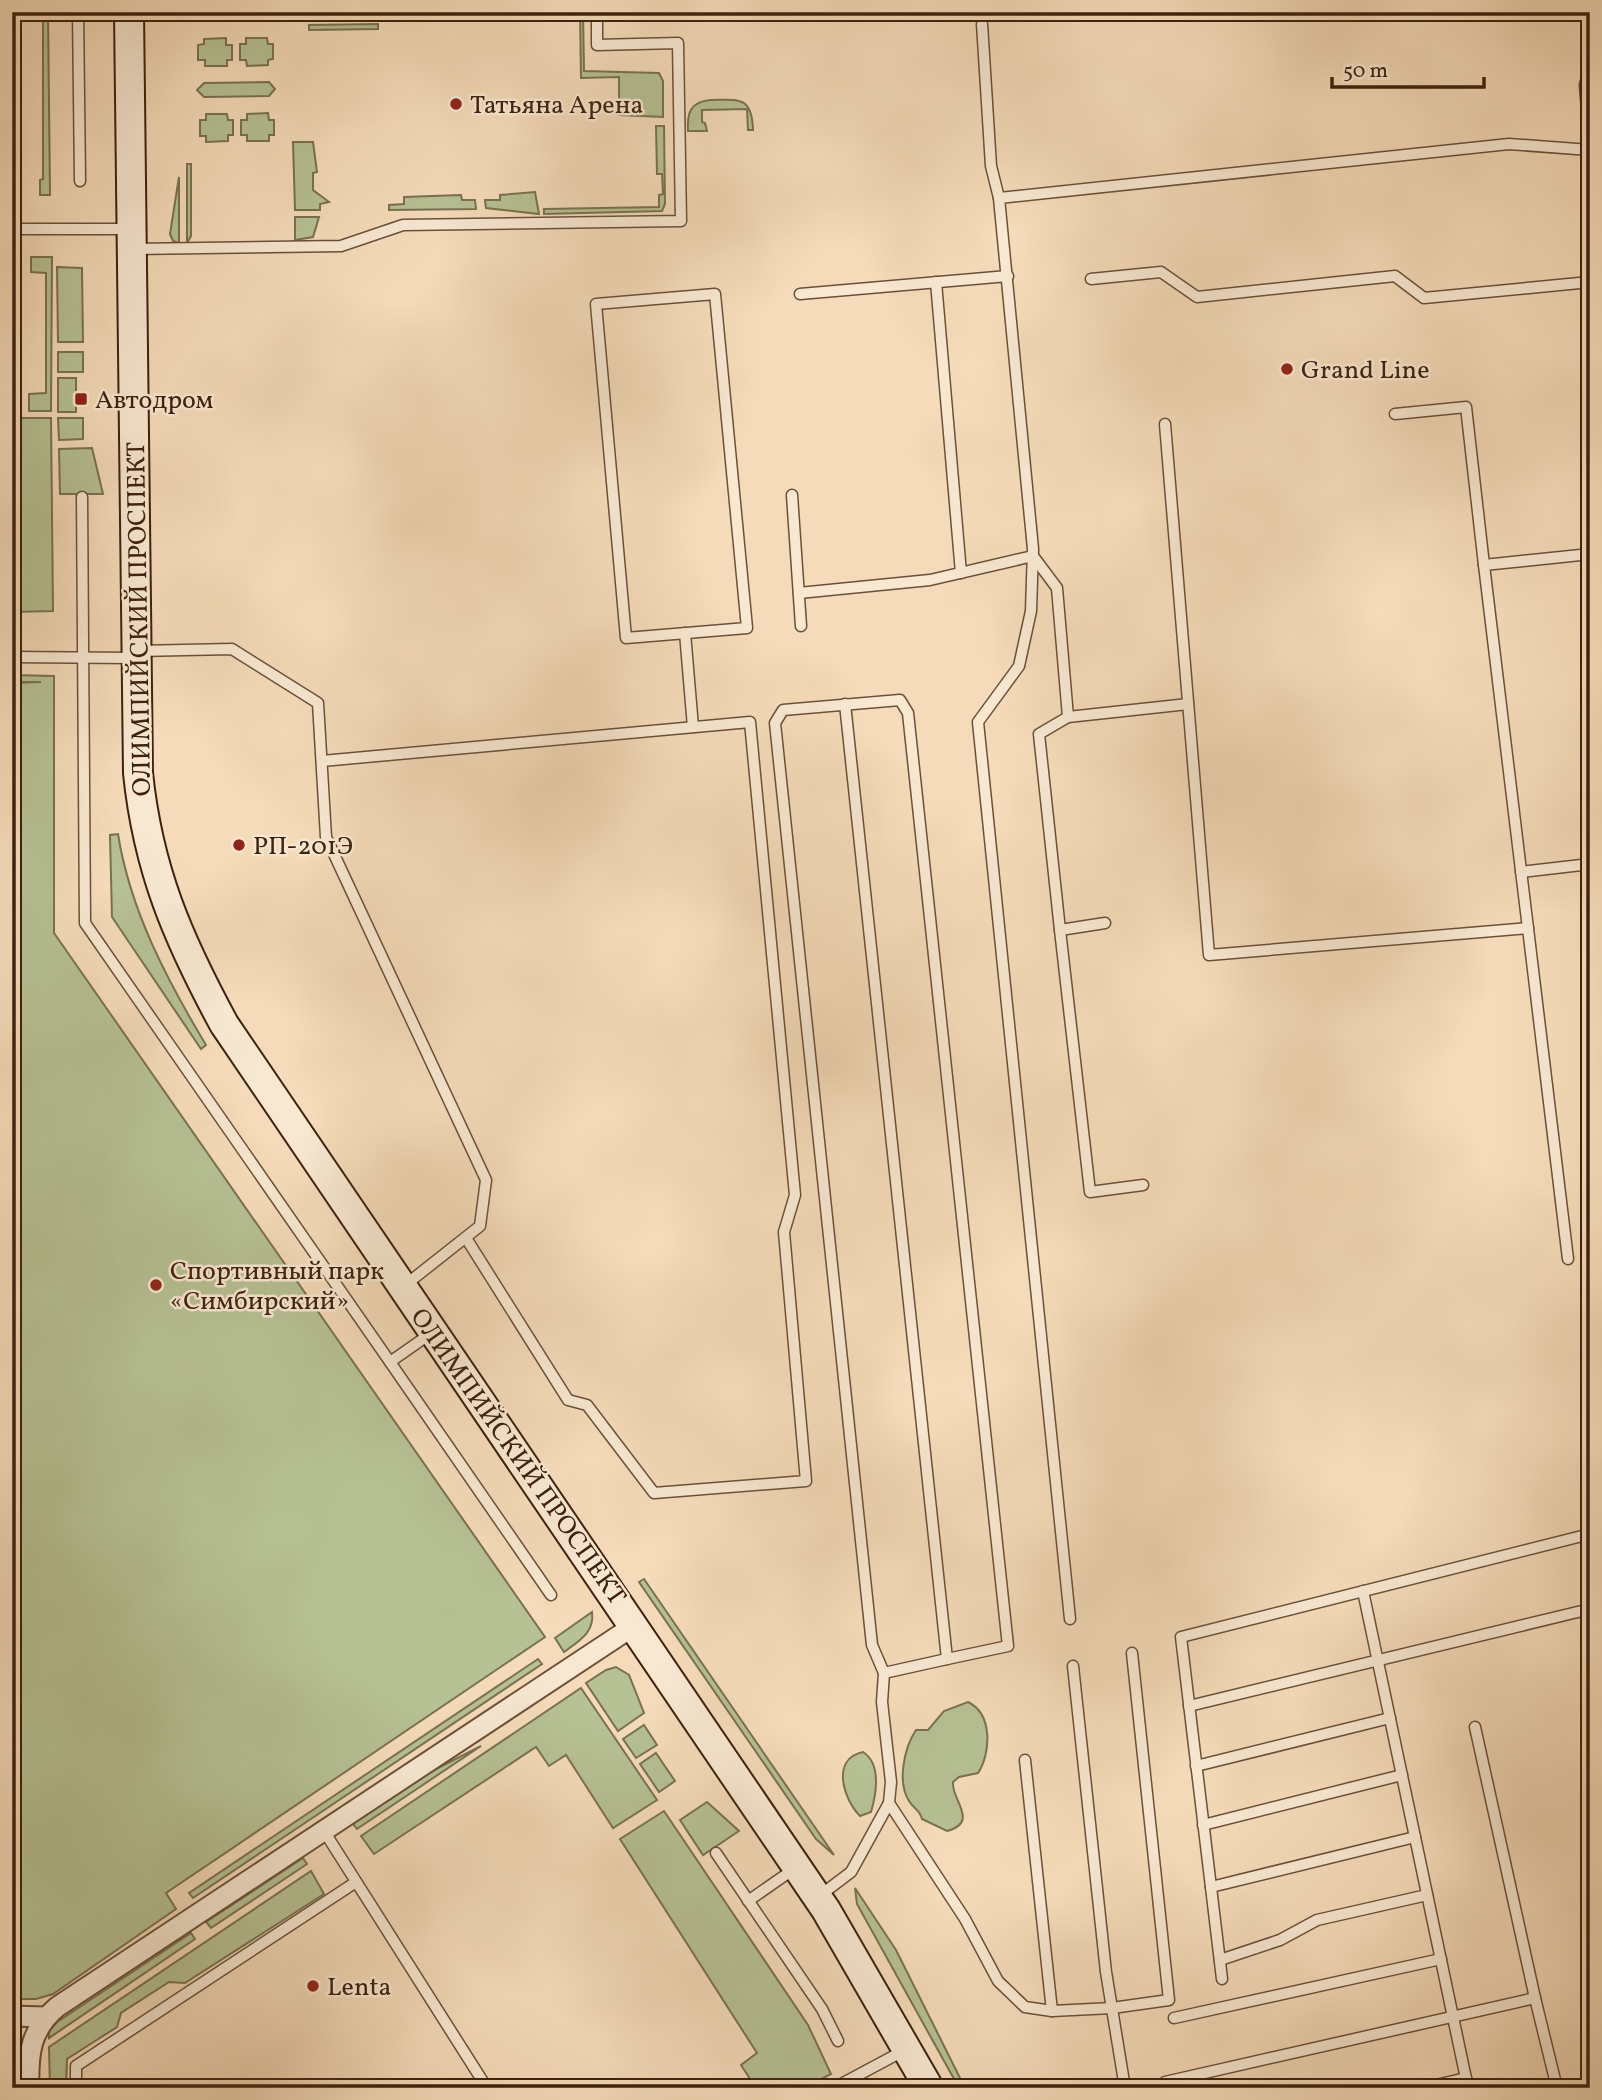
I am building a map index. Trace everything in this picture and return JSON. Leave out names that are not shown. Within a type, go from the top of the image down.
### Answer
[{"type":"street","name":"ОЛИМПИЙСКИЙ ПРОСПЕКТ","points":[[130,12],[138,773],[151,858],[165,902],[198,976],[224,1024],[818,1897],[929,2088]]},
{"type":"street","points":[[29,2088],[28,2053],[34,2034],[46,2017],[635,1625]]},
{"type":"street","points":[[12,2016],[46,2017]]},
{"type":"lane","points":[[78,12],[80,181]]},
{"type":"lane","points":[[12,229],[132,239],[341,246],[403,225],[681,221],[678,43],[597,45],[597,12]]},
{"type":"lane","points":[[982,24],[991,166],[999,198],[1008,276],[1033,556],[1031,611],[1019,666],[978,722],[1070,1619]]},
{"type":"lane","points":[[999,198],[1509,144],[1590,149],[1585,85],[1590,66]]},
{"type":"lane","points":[[1091,279],[1161,272],[1197,297],[1395,276],[1424,298],[1590,282]]},
{"type":"lane","points":[[800,293],[1008,276]]},
{"type":"lane","points":[[936,282],[961,573]]},
{"type":"lane","points":[[715,294],[747,628],[685,633],[626,638],[596,304],[715,294]]},
{"type":"lane","points":[[1395,414],[1466,407],[1568,1259]]},
{"type":"lane","points":[[1165,424],[1209,955],[1528,928]]},
{"type":"lane","points":[[792,495],[801,625]]},
{"type":"lane","points":[[82,497],[85,923],[551,1595]]},
{"type":"lane","points":[[1484,565],[1590,554]]},
{"type":"lane","points":[[799,593],[930,580],[1033,556]]},
{"type":"lane","points":[[1033,556],[1057,588],[1068,717]]},
{"type":"lane","points":[[685,633],[694,727]]},
{"type":"lane","points":[[12,657],[83,657],[232,649],[318,703],[326,837],[486,1180],[481,1226],[403,1287]]},
{"type":"lane","points":[[818,1897],[851,1872],[889,1803],[891,1782],[883,1702],[884,1672],[872,1645],[775,723],[783,710],[900,700],[908,713],[1008,1646],[884,1672]]},
{"type":"lane","points":[[845,704],[947,1659]]},
{"type":"lane","points":[[1143,1185],[1090,1192],[1039,734],[1068,717],[1188,704]]},
{"type":"lane","points":[[322,761],[750,722],[795,1195],[784,1232],[806,1481],[654,1493],[587,1405],[568,1400],[466,1238]]},
{"type":"lane","points":[[1521,872],[1590,864]]},
{"type":"lane","points":[[1060,930],[1105,923]]},
{"type":"lane","points":[[390,1362],[433,1332]]},
{"type":"lane","points":[[1222,1979],[1181,1637],[1590,1534]]},
{"type":"lane","points":[[1363,1591],[1467,2083],[1423,2088]]},
{"type":"lane","points":[[1189,1706],[1378,1663],[1590,1609]]},
{"type":"lane","points":[[889,1803],[965,1919],[998,1981],[1025,2007],[1052,2011],[1112,2008],[1169,2000],[1132,1653]]},
{"type":"lane","points":[[1073,1666],[1112,2008],[1125,2088]]},
{"type":"lane","points":[[1196,1766],[1390,1718]]},
{"type":"lane","points":[[1475,1727],[1557,2088]]},
{"type":"lane","points":[[1024,1760],[1052,2011]]},
{"type":"lane","points":[[1203,1825],[1402,1775]]},
{"type":"lane","points":[[324,1831],[488,2088]]},
{"type":"lane","points":[[1211,1887],[1415,1837]]},
{"type":"lane","points":[[716,1853],[822,2009],[838,2041]]},
{"type":"lane","points":[[748,1901],[797,1867]]},
{"type":"lane","points":[[76,2088],[76,2066],[356,1882]]},
{"type":"lane","points":[[1220,1960],[1280,1940],[1317,1920],[1427,1895]]},
{"type":"lane","points":[[1174,2018],[1441,1959]]},
{"type":"lane","points":[[1165,2082],[1535,1998]]},
{"type":"lane","points":[[834,2088],[908,2048]]},
{"type":"green space","points":[[43,12],[48,12],[50,195],[40,195],[40,180],[43,179]]},
{"type":"green space","points":[[580,12],[583,12],[584,71],[659,73],[663,81],[663,117],[619,115],[619,77],[581,78]]},
{"type":"green space","points":[[378,24],[378,29],[309,30],[309,25]]},
{"type":"green space","points":[[226,38],[226,45],[232,45],[232,60],[227,60],[227,66],[205,66],[205,60],[198,60],[198,45],[204,44],[204,39]]},
{"type":"green space","points":[[246,38],[267,38],[268,44],[273,44],[273,59],[268,60],[268,65],[247,66],[246,60],[240,60],[240,44],[246,44]]},
{"type":"green space","points":[[269,82],[275,89],[269,96],[204,97],[197,90],[204,83]]},
{"type":"green space","points":[[710,100],[742,102],[750,111],[753,130],[748,130],[747,109],[702,110],[702,122],[705,123],[707,131],[688,131],[691,110],[698,103]]},
{"type":"green space","points":[[268,113],[269,120],[274,120],[274,135],[269,135],[269,141],[247,141],[247,135],[241,135],[241,120],[247,120],[247,114]]},
{"type":"green space","points":[[206,114],[227,114],[228,120],[233,120],[233,135],[228,135],[228,141],[206,142],[206,136],[200,136],[200,120],[206,120]]},
{"type":"green space","points":[[656,126],[664,126],[665,204],[662,211],[544,214],[544,209],[659,207],[659,195],[663,194],[662,174],[657,174]]},
{"type":"green space","points":[[293,142],[313,142],[317,172],[313,173],[313,190],[329,202],[320,204],[320,210],[295,210]]},
{"type":"green space","points":[[187,164],[191,164],[191,236],[187,243]]},
{"type":"green space","points":[[179,177],[179,243],[173,241],[170,234]]},
{"type":"green space","points":[[535,192],[539,214],[486,208],[485,200],[500,200],[500,195]]},
{"type":"green space","points":[[461,195],[462,200],[475,200],[476,209],[389,210],[389,205],[404,204],[404,197]]},
{"type":"green space","points":[[295,217],[319,217],[313,237],[295,240]]},
{"type":"green space","points":[[31,257],[52,257],[51,411],[29,411],[29,394],[46,393],[46,273],[31,272]]},
{"type":"green space","points":[[57,267],[82,268],[83,342],[58,342]]},
{"type":"green space","points":[[58,352],[83,352],[83,372],[58,372]]},
{"type":"green space","points":[[58,378],[76,378],[76,412],[58,412]]},
{"type":"green space","points":[[12,418],[51,418],[53,611],[12,612]]},
{"type":"green space","points":[[58,418],[83,418],[83,439],[59,440]]},
{"type":"green space","points":[[92,448],[103,494],[60,494],[59,449]]},
{"type":"green space","name":"Спортивный парк «Симбирский»","points":[[12,675],[54,676],[54,933],[545,1637],[166,1893],[176,1909],[53,1994],[36,1999],[12,1999],[12,683],[41,682],[12,682]]},
{"type":"green space","points":[[118,834],[131,890],[141,917],[164,970],[206,1045],[201,1049],[112,917],[110,835]]},
{"type":"green space","points":[[644,1579],[834,1855],[816,1839],[639,1582]]},
{"type":"green space","points":[[592,1612],[588,1631],[564,1652],[555,1638]]},
{"type":"green space","points":[[538,1659],[542,1664],[193,1898],[189,1893]]},
{"type":"green space","points":[[616,1667],[629,1675],[644,1713],[618,1731],[586,1683]]},
{"type":"green space","points":[[581,1688],[657,1800],[613,1828],[566,1755],[549,1766],[536,1747],[374,1854],[361,1836]]},
{"type":"green space","points":[[968,1702],[982,1715],[986,1724],[987,1745],[978,1773],[959,1777],[953,1782],[963,1816],[957,1827],[947,1831],[922,1819],[909,1801],[903,1784],[904,1765],[908,1746],[916,1730],[928,1730],[944,1711]]},
{"type":"green space","points":[[644,1725],[657,1745],[636,1758],[623,1739]]},
{"type":"green space","points":[[481,1746],[357,1829],[353,1824],[432,1771]]},
{"type":"green space","points":[[863,1752],[873,1764],[876,1789],[871,1812],[860,1816],[845,1791],[843,1771],[853,1756]]},
{"type":"green space","points":[[656,1753],[675,1781],[659,1792],[640,1764]]},
{"type":"green space","points":[[707,1802],[739,1831],[703,1855],[680,1820]]},
{"type":"green space","points":[[664,1811],[808,2025],[831,2074],[804,2088],[756,2088],[741,2065],[757,2053],[620,1839]]},
{"type":"green space","points":[[303,1858],[307,1864],[211,1928],[206,1922]]},
{"type":"green space","points":[[311,1871],[324,1894],[185,1983],[169,1982],[121,2013],[117,2027],[67,2059],[66,2088],[50,2088],[49,2047]]},
{"type":"green space","points":[[855,1888],[896,1950],[965,2088],[959,2088],[857,1904]]},
{"type":"green space","points":[[191,1933],[195,1939],[49,2038],[49,2031],[57,2022]]},
{"type":"place","name":"Татьяна Арена","points":[[456,104]]},
{"type":"place","name":"Grand Line","points":[[1287,369]]},
{"type":"place","name":"Автодром","points":[[81,399]]},
{"type":"place","name":"РП-201Э","points":[[239,845]]},
{"type":"place","name":"Спортивный парк «Симбирский»","points":[[156,1285]]},
{"type":"place","name":"Lenta","points":[[313,1986]]}]
